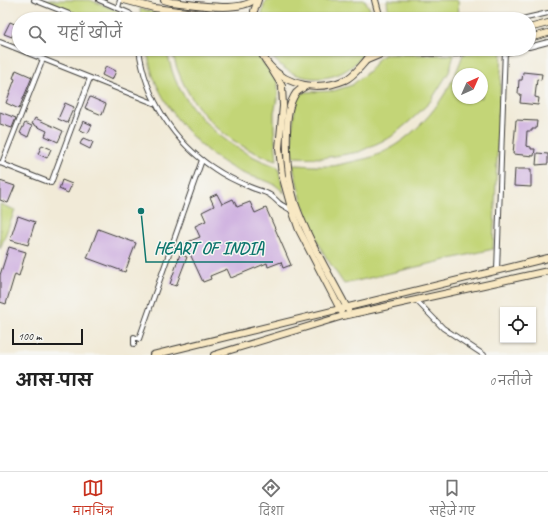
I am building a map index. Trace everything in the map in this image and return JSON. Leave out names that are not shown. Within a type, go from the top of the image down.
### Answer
[{"type":"street","points":[[34,0],[64,12]]},
{"type":"street","points":[[99,0],[127,12]]},
{"type":"street","points":[[118,8],[120,0]]},
{"type":"street","points":[[124,0],[154,8],[187,12]]},
{"type":"street","points":[[164,0],[217,6],[240,6],[254,0]]},
{"type":"street","points":[[254,12],[258,0]]},
{"type":"street","points":[[375,0],[378,12]]},
{"type":"street","points":[[536,16],[548,13]]},
{"type":"street","points":[[536,26],[548,23]]},
{"type":"street","points":[[536,36],[548,33]]},
{"type":"street","points":[[0,42],[12,47]]},
{"type":"street","points":[[536,45],[548,42]]},
{"type":"street","points":[[35,56],[156,104]]},
{"type":"street","points":[[139,56],[148,87],[160,112],[176,135],[202,160],[215,170],[249,187],[270,195],[292,211]]},
{"type":"street","points":[[263,56],[282,86],[283,106],[279,148],[282,175],[292,211],[299,230],[343,316]]},
{"type":"street","points":[[269,65],[286,79],[306,86],[324,86],[346,79],[370,56]]},
{"type":"street","points":[[367,60],[376,56]]},
{"type":"street","points":[[497,270],[505,56]]},
{"type":"street","points":[[43,59],[1,163],[50,183],[90,78]]},
{"type":"street","points":[[306,86],[297,91],[292,101],[287,123],[286,148],[288,173],[295,203],[311,239],[350,314]]},
{"type":"street","points":[[134,344],[134,337],[139,339],[202,160]]},
{"type":"street","points":[[153,355],[548,258]]},
{"type":"street","points":[[214,355],[350,314],[548,271]]},
{"type":"street","points":[[416,300],[443,328],[484,355]]},
{"type":"green space","points":[[43,0],[90,0],[121,12],[73,12]]},
{"type":"green space","points":[[267,0],[365,0],[370,12],[262,12]]},
{"type":"green space","points":[[387,0],[458,0],[459,12],[388,12]]},
{"type":"green space","points":[[140,9],[153,12],[140,12]]},
{"type":"green space","points":[[148,56],[168,56],[172,72],[178,85],[198,114],[228,142],[264,162],[278,167],[284,193],[271,183],[242,173],[224,163],[198,143],[176,118],[159,90],[153,76]]},
{"type":"green space","points":[[174,56],[258,56],[278,82],[278,96],[274,112],[277,160],[258,154],[240,145],[209,120],[185,87]]},
{"type":"green space","points":[[273,56],[361,56],[357,62],[345,71],[331,76],[317,78],[302,76],[289,71],[277,62]]},
{"type":"green space","points":[[383,56],[454,56],[449,72],[430,102],[391,137],[359,152],[323,158],[293,157],[292,130],[296,101],[300,94],[306,92],[333,91],[352,85],[369,71],[378,59]]},
{"type":"green space","points":[[462,56],[502,56],[493,249],[344,284],[324,254],[312,230],[301,198],[293,165],[333,166],[372,157],[388,149],[403,140],[429,116],[452,80],[452,104],[488,104],[488,68],[458,68]]},
{"type":"green space","points":[[0,204],[15,210],[0,249]]},
{"type":"building","points":[[10,22],[12,23],[12,37],[4,34]]},
{"type":"building","points":[[106,66],[116,71],[112,80],[102,75]]},
{"type":"building","points":[[16,70],[32,77],[19,109],[6,103],[15,79],[13,78]]},
{"type":"building","points":[[523,72],[542,74],[541,80],[537,79],[535,97],[539,98],[538,105],[520,103],[521,94],[518,94],[519,80],[522,80]]},
{"type":"building","points":[[90,97],[106,104],[102,115],[85,108]]},
{"type":"building","points":[[65,103],[74,107],[67,123],[58,119]]},
{"type":"building","points":[[0,112],[16,118],[12,128],[0,124]]},
{"type":"building","points":[[35,118],[63,131],[58,142],[45,136],[47,131],[32,124]]},
{"type":"building","points":[[516,120],[537,121],[536,129],[527,131],[526,146],[531,147],[531,149],[535,149],[534,156],[513,154]]},
{"type":"building","points":[[83,121],[92,125],[88,133],[79,130]]},
{"type":"building","points":[[25,123],[32,126],[28,137],[20,133]]},
{"type":"building","points":[[83,138],[93,142],[90,149],[80,144]]},
{"type":"building","points":[[42,145],[51,149],[47,158],[38,154]]},
{"type":"building","points":[[537,153],[548,154],[548,164],[536,165]]},
{"type":"building","points":[[515,169],[531,169],[531,187],[514,186]]},
{"type":"building","points":[[62,180],[72,184],[68,193],[59,189]]},
{"type":"building","points":[[0,181],[15,186],[8,203],[0,200]]},
{"type":"building","points":[[217,194],[222,204],[233,199],[237,207],[250,202],[255,213],[266,208],[291,265],[283,268],[281,262],[268,267],[267,263],[231,278],[227,269],[210,276],[211,279],[203,282],[185,243],[200,237],[195,226],[206,221],[202,212],[214,206],[210,197]]},
{"type":"building","points":[[18,216],[35,222],[28,245],[10,240]]},
{"type":"building","points":[[98,229],[136,243],[125,272],[87,258]]},
{"type":"building","points":[[9,247],[26,252],[19,276],[15,274],[6,304],[0,302],[0,275]]},
{"type":"building","points":[[180,254],[187,257],[176,286],[170,284]]},
{"type":"place","name":"HEART OF INDIA","points":[[141,211]]}]
